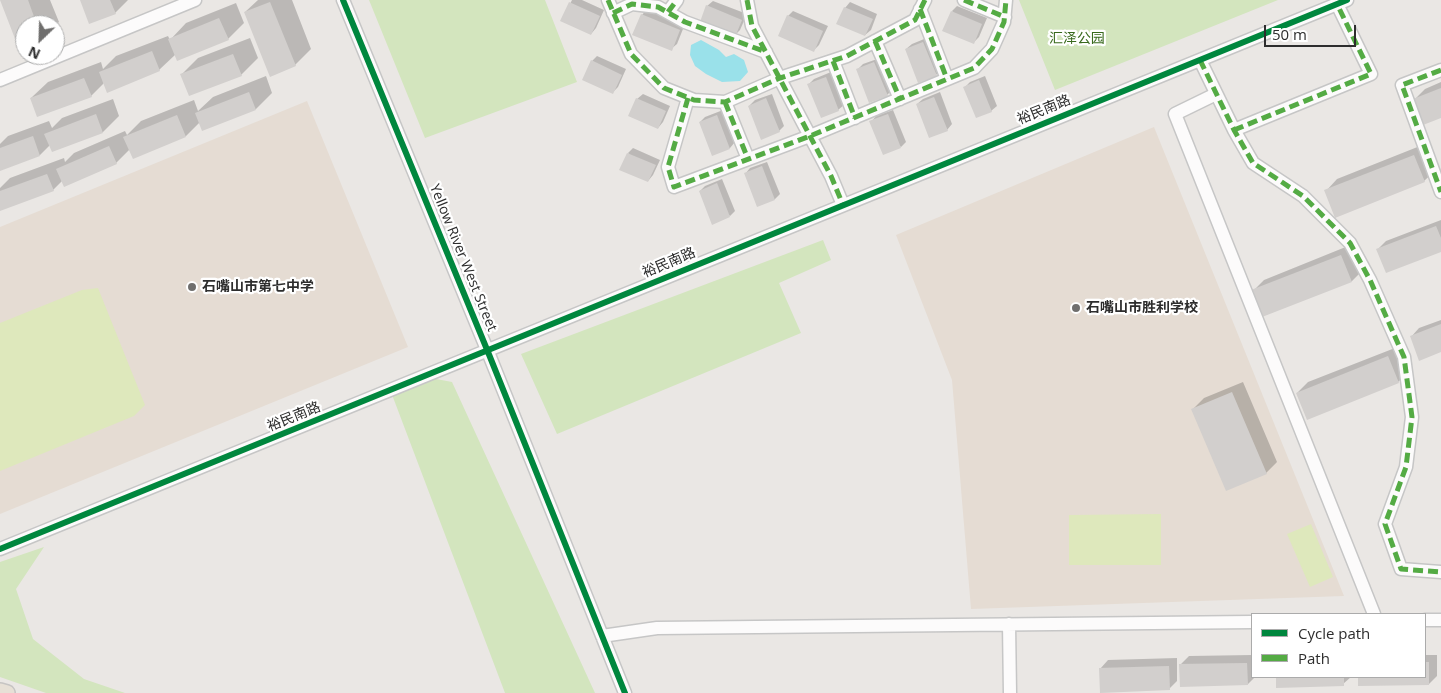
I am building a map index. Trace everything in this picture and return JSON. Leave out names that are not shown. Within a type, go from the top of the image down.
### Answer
[{"type":"main road","points":[[0,691],[7,693]]},
{"type":"street","points":[[0,80],[194,0]]},
{"type":"street","name":"Yellow River West Street","points":[[343,0],[488,352],[625,693]]},
{"type":"street","points":[[608,0],[631,54],[664,88],[694,100],[725,102],[780,78],[847,56],[915,20],[923,5]]},
{"type":"street","points":[[668,12],[677,0]]},
{"type":"street","points":[[747,0],[752,26],[831,176],[843,205]]},
{"type":"street","points":[[964,0],[1005,16]]},
{"type":"street","points":[[688,98],[668,167],[674,187],[810,136],[974,68],[992,49],[1004,22],[1006,0]]},
{"type":"street","points":[[1234,130],[1371,74],[1342,2]]},
{"type":"street","name":"裕民南路","points":[[0,550],[1342,2]]},
{"type":"street","points":[[613,13],[632,4],[658,7],[685,22],[766,52]]},
{"type":"street","points":[[923,5],[947,80]]},
{"type":"street","points":[[875,41],[900,99]]},
{"type":"street","points":[[1200,60],[1234,130],[1253,163],[1303,196],[1350,243],[1370,280],[1404,357],[1412,417],[1406,467],[1385,524],[1401,569],[1441,572]]},
{"type":"street","points":[[833,61],[854,118]]},
{"type":"street","points":[[1441,70],[1402,85],[1441,192]]},
{"type":"street","points":[[1216,94],[1175,114],[1374,613]]},
{"type":"street","points":[[725,102],[748,159]]},
{"type":"street","points":[[1426,620],[1441,620]]},
{"type":"street","points":[[602,636],[657,628],[1251,622]]},
{"type":"street","points":[[1010,624],[1010,693]]},
{"type":"shaded area","name":"石嘴山市第七中学","points":[[307,101],[408,347],[0,514],[0,227]]},
{"type":"shaded area","name":"石嘴山市胜利学校","points":[[1154,127],[1344,596],[971,609],[952,380],[896,235]]},
{"type":"green space","points":[[369,0],[545,0],[577,82],[425,138]]},
{"type":"green space","name":"汇泽公园","points":[[1019,0],[1278,0],[1055,90]]},
{"type":"green space","points":[[823,240],[831,260],[779,283],[801,333],[557,434],[521,354]]},
{"type":"green space","points":[[98,288],[145,405],[134,416],[0,471],[0,323],[82,290]]},
{"type":"green space","points":[[431,378],[452,382],[595,693],[505,693],[391,392]]},
{"type":"green space","points":[[1161,514],[1161,565],[1069,565],[1069,515]]},
{"type":"green space","points":[[1311,524],[1333,577],[1310,587],[1287,534]]},
{"type":"green space","points":[[44,547],[16,589],[33,639],[84,679],[125,693],[46,693],[0,677],[0,562]]},
{"type":"water","points":[[701,40],[719,50],[726,57],[734,54],[744,60],[748,72],[740,81],[722,82],[706,74],[695,66],[690,55],[691,45]]},
{"type":"building","points":[[0,0],[28,0],[33,15],[15,15],[15,39]]},
{"type":"building","points":[[80,0],[110,0],[116,14],[89,24]]},
{"type":"building","points":[[270,2],[296,66],[270,77],[244,12]]},
{"type":"building","points":[[569,2],[600,16],[591,35],[560,21]]},
{"type":"building","points":[[706,5],[742,20],[735,37],[700,22]]},
{"type":"building","points":[[844,7],[873,19],[865,36],[836,24]]},
{"type":"building","points":[[951,11],[982,24],[974,44],[942,31]]},
{"type":"building","points":[[641,14],[680,30],[672,51],[632,35]]},
{"type":"building","points":[[787,15],[823,31],[814,52],[778,36]]},
{"type":"building","points":[[219,18],[229,40],[177,61],[168,39]]},
{"type":"building","points":[[923,42],[937,76],[918,83],[905,49]]},
{"type":"building","points":[[152,51],[160,71],[107,93],[99,72]]},
{"type":"building","points":[[233,54],[242,76],[189,96],[180,74]]},
{"type":"building","points":[[591,60],[622,75],[613,94],[582,80]]},
{"type":"building","points":[[874,62],[888,96],[869,103],[856,69]]},
{"type":"building","points":[[826,77],[839,111],[821,118],[807,84]]},
{"type":"building","points":[[84,78],[92,97],[37,117],[30,98]]},
{"type":"building","points":[[979,80],[992,112],[976,118],[963,87]]},
{"type":"building","points":[[1441,88],[1441,118],[1423,125],[1413,99]]},
{"type":"building","points":[[249,92],[256,110],[202,131],[195,113]]},
{"type":"building","points":[[934,97],[948,131],[929,138],[916,104]]},
{"type":"building","points":[[636,98],[666,111],[658,129],[628,116]]},
{"type":"building","points":[[766,98],[780,132],[761,140],[748,106]]},
{"type":"building","points":[[96,114],[103,133],[52,152],[44,134]]},
{"type":"building","points":[[888,114],[901,148],[883,155],[869,121]]},
{"type":"building","points":[[177,115],[186,137],[133,159],[123,137]]},
{"type":"building","points":[[717,115],[730,149],[712,156],[699,122]]},
{"type":"building","points":[[33,136],[40,156],[0,171],[0,148]]},
{"type":"building","points":[[109,146],[117,164],[64,187],[56,169]]},
{"type":"building","points":[[627,153],[656,165],[648,182],[619,170]]},
{"type":"building","points":[[1414,155],[1425,182],[1335,218],[1324,190]]},
{"type":"building","points":[[762,166],[775,200],[757,207],[744,173]]},
{"type":"building","points":[[47,174],[54,191],[0,211],[0,191]]},
{"type":"building","points":[[717,183],[730,217],[712,225],[699,191]]},
{"type":"building","points":[[1436,226],[1441,238],[1441,252],[1386,273],[1376,249]]},
{"type":"building","points":[[1341,255],[1352,282],[1262,317],[1251,290]]},
{"type":"building","points":[[1441,324],[1441,352],[1419,361],[1410,336]]},
{"type":"building","points":[[1388,356],[1399,383],[1307,420],[1296,393]]},
{"type":"building","points":[[1232,392],[1267,474],[1226,491],[1191,409]]},
{"type":"building","points":[[1426,662],[1429,662],[1429,685],[1358,686],[1358,678],[1426,678]]},
{"type":"building","points":[[1247,663],[1248,685],[1180,687],[1179,664]]},
{"type":"building","points":[[1169,666],[1170,690],[1100,693],[1099,668]]},
{"type":"building","points":[[1276,678],[1344,678],[1344,686],[1276,688]]},
{"type":"marked path","points":[[608,0],[631,54],[664,88],[694,100],[725,102],[780,78],[847,56],[915,20],[925,0]]},
{"type":"marked path","points":[[668,12],[677,0]]},
{"type":"marked path","points":[[747,0],[752,26],[831,176],[843,205]]},
{"type":"marked path","points":[[964,0],[1005,17]]},
{"type":"marked path","points":[[688,98],[668,167],[674,187],[810,136],[974,68],[992,49],[1004,22],[1006,0]]},
{"type":"marked path","points":[[613,13],[632,4],[658,7],[685,22],[766,52]]},
{"type":"marked path","points":[[1234,130],[1371,74],[1337,4]]},
{"type":"marked path","points":[[920,9],[947,79]]},
{"type":"marked path","points":[[875,41],[900,99]]},
{"type":"marked path","points":[[1200,60],[1234,130],[1253,163],[1303,196],[1350,243],[1370,280],[1404,357],[1412,417],[1406,467],[1385,524],[1401,569],[1441,572]]},
{"type":"marked path","points":[[833,61],[855,118]]},
{"type":"marked path","points":[[1441,70],[1402,85],[1441,192]]},
{"type":"marked path","points":[[725,102],[748,159]]},
{"type":"cycle path","points":[[343,0],[488,352],[625,693]]},
{"type":"cycle path","points":[[0,549],[1347,0]]},
{"type":"place","name":"石嘴山市第七中学","points":[[192,287]]},
{"type":"place","name":"石嘴山市胜利学校","points":[[1076,308]]}]
